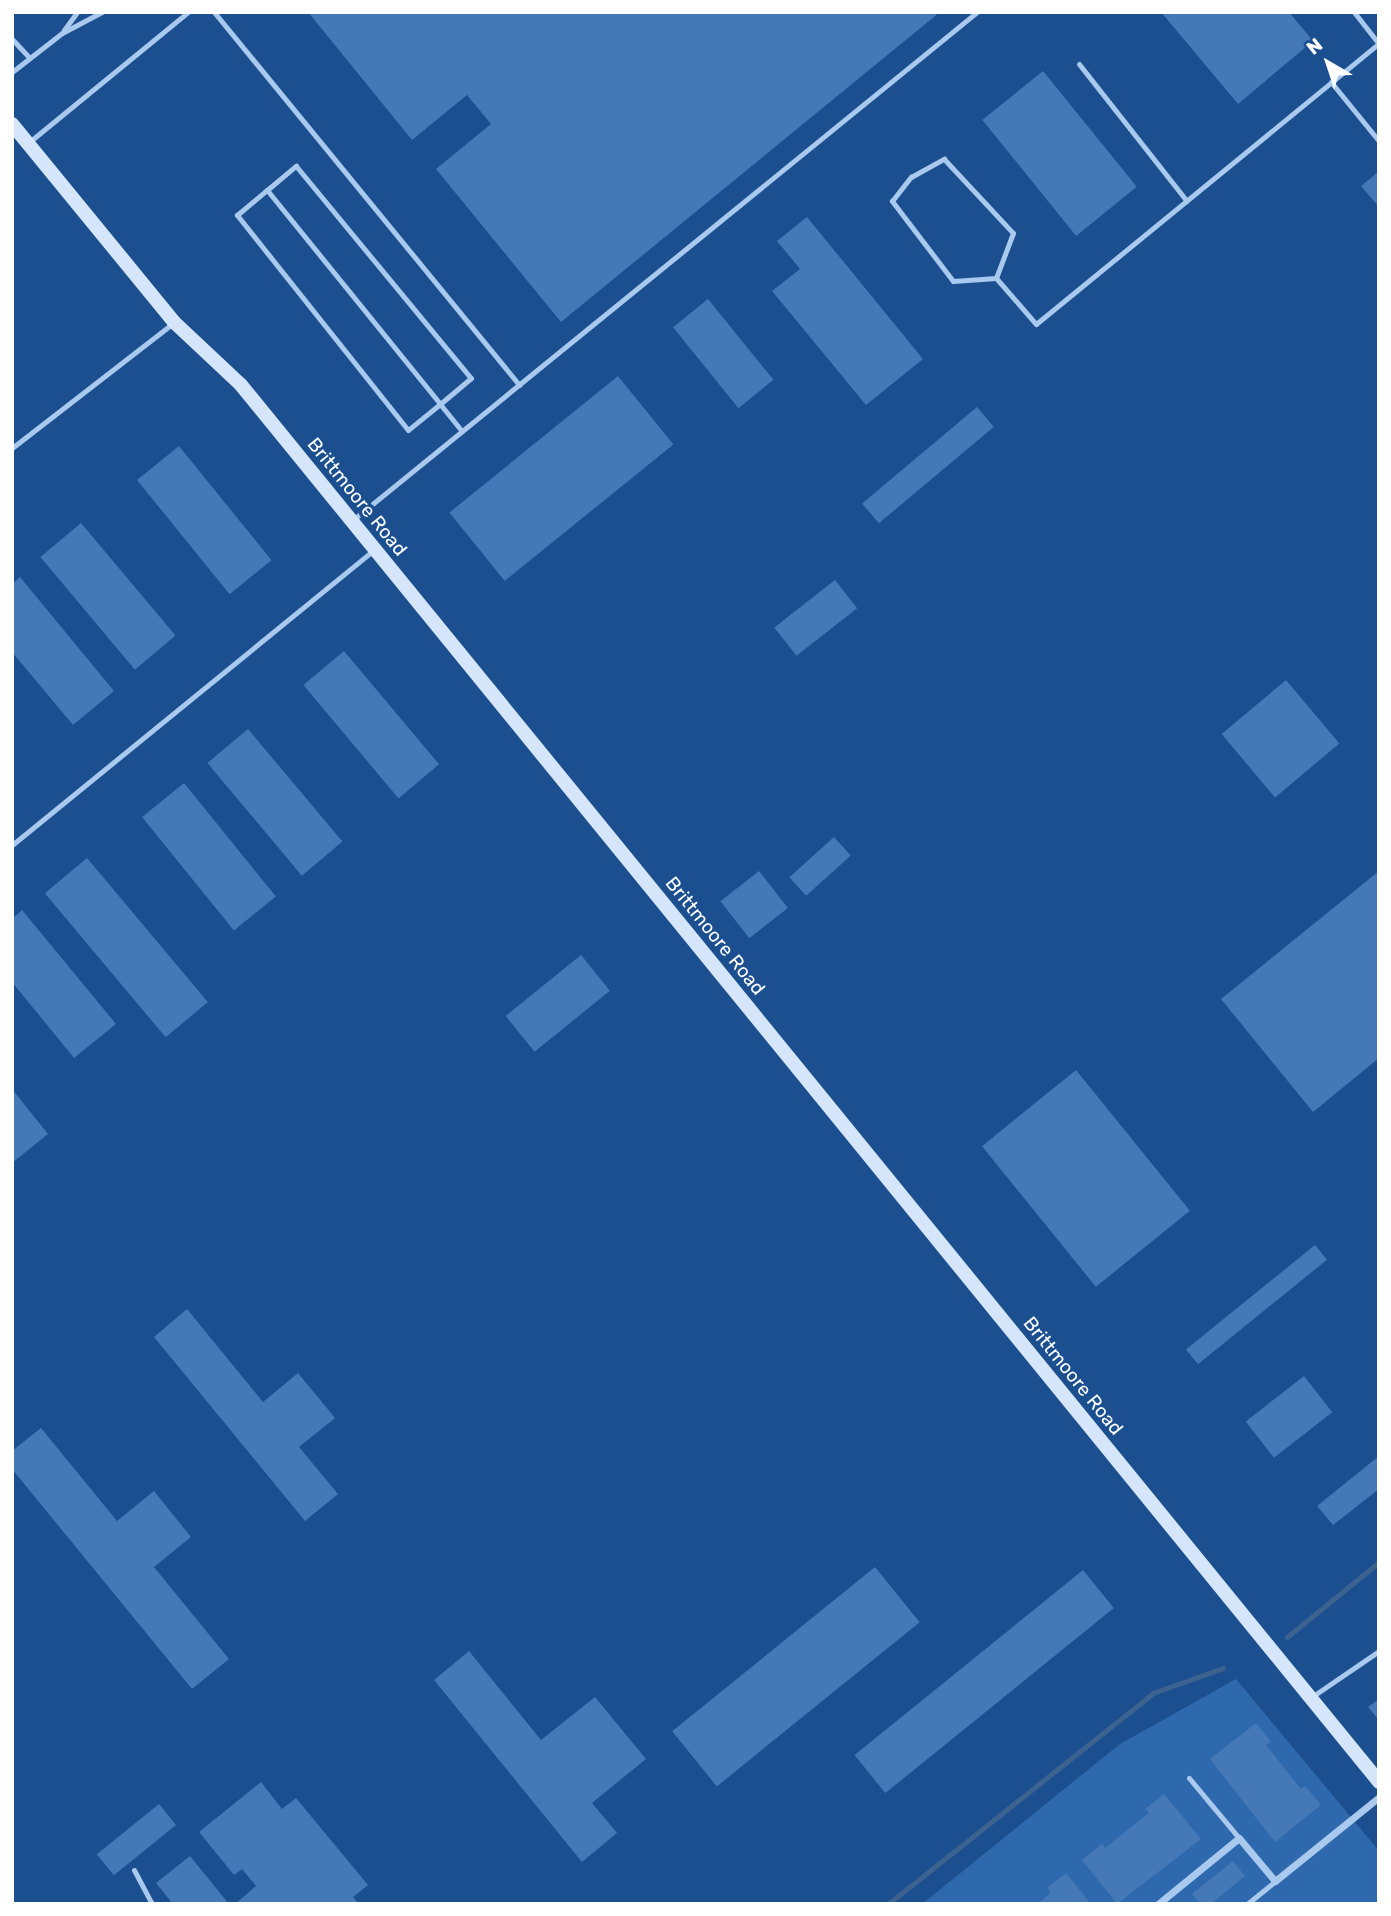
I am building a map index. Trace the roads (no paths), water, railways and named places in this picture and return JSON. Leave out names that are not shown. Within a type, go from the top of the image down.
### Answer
[{"type":"main road","name":"Brittmoore Road","points":[[12,124],[174,322],[241,385],[1379,1782]]},
{"type":"street","points":[[1158,1904],[1239,1838],[1275,1881],[1379,1797]]},
{"type":"lane","points":[[62,33],[77,12]]},
{"type":"lane","points":[[12,72],[62,33],[102,12]]},
{"type":"lane","points":[[28,143],[188,12]]},
{"type":"lane","points":[[214,12],[519,385]]},
{"type":"lane","points":[[352,521],[976,12]]},
{"type":"lane","points":[[996,278],[1037,324],[1378,43],[1354,12]]},
{"type":"lane","points":[[12,39],[30,58]]},
{"type":"lane","points":[[1079,64],[1187,201]]},
{"type":"lane","points":[[1331,82],[1376,131],[1379,141]]},
{"type":"lane","points":[[944,159],[1013,233],[996,278],[953,281],[892,201],[911,177],[944,159]]},
{"type":"lane","points":[[296,166],[471,379],[408,430],[237,215],[267,190],[296,166]]},
{"type":"lane","points":[[267,190],[462,431]]},
{"type":"lane","points":[[12,448],[174,322]]},
{"type":"lane","points":[[12,845],[375,549]]},
{"type":"lane","points":[[1310,1698],[1379,1651]]},
{"type":"lane","points":[[1189,1778],[1239,1838]]},
{"type":"lane","points":[[134,1870],[152,1904]]},
{"type":"lane","points":[[1247,1904],[1275,1881]]},
{"type":"waterway","points":[[1287,1637],[1379,1562]]},
{"type":"waterway","points":[[888,1904],[1153,1693],[1223,1668]]}]
